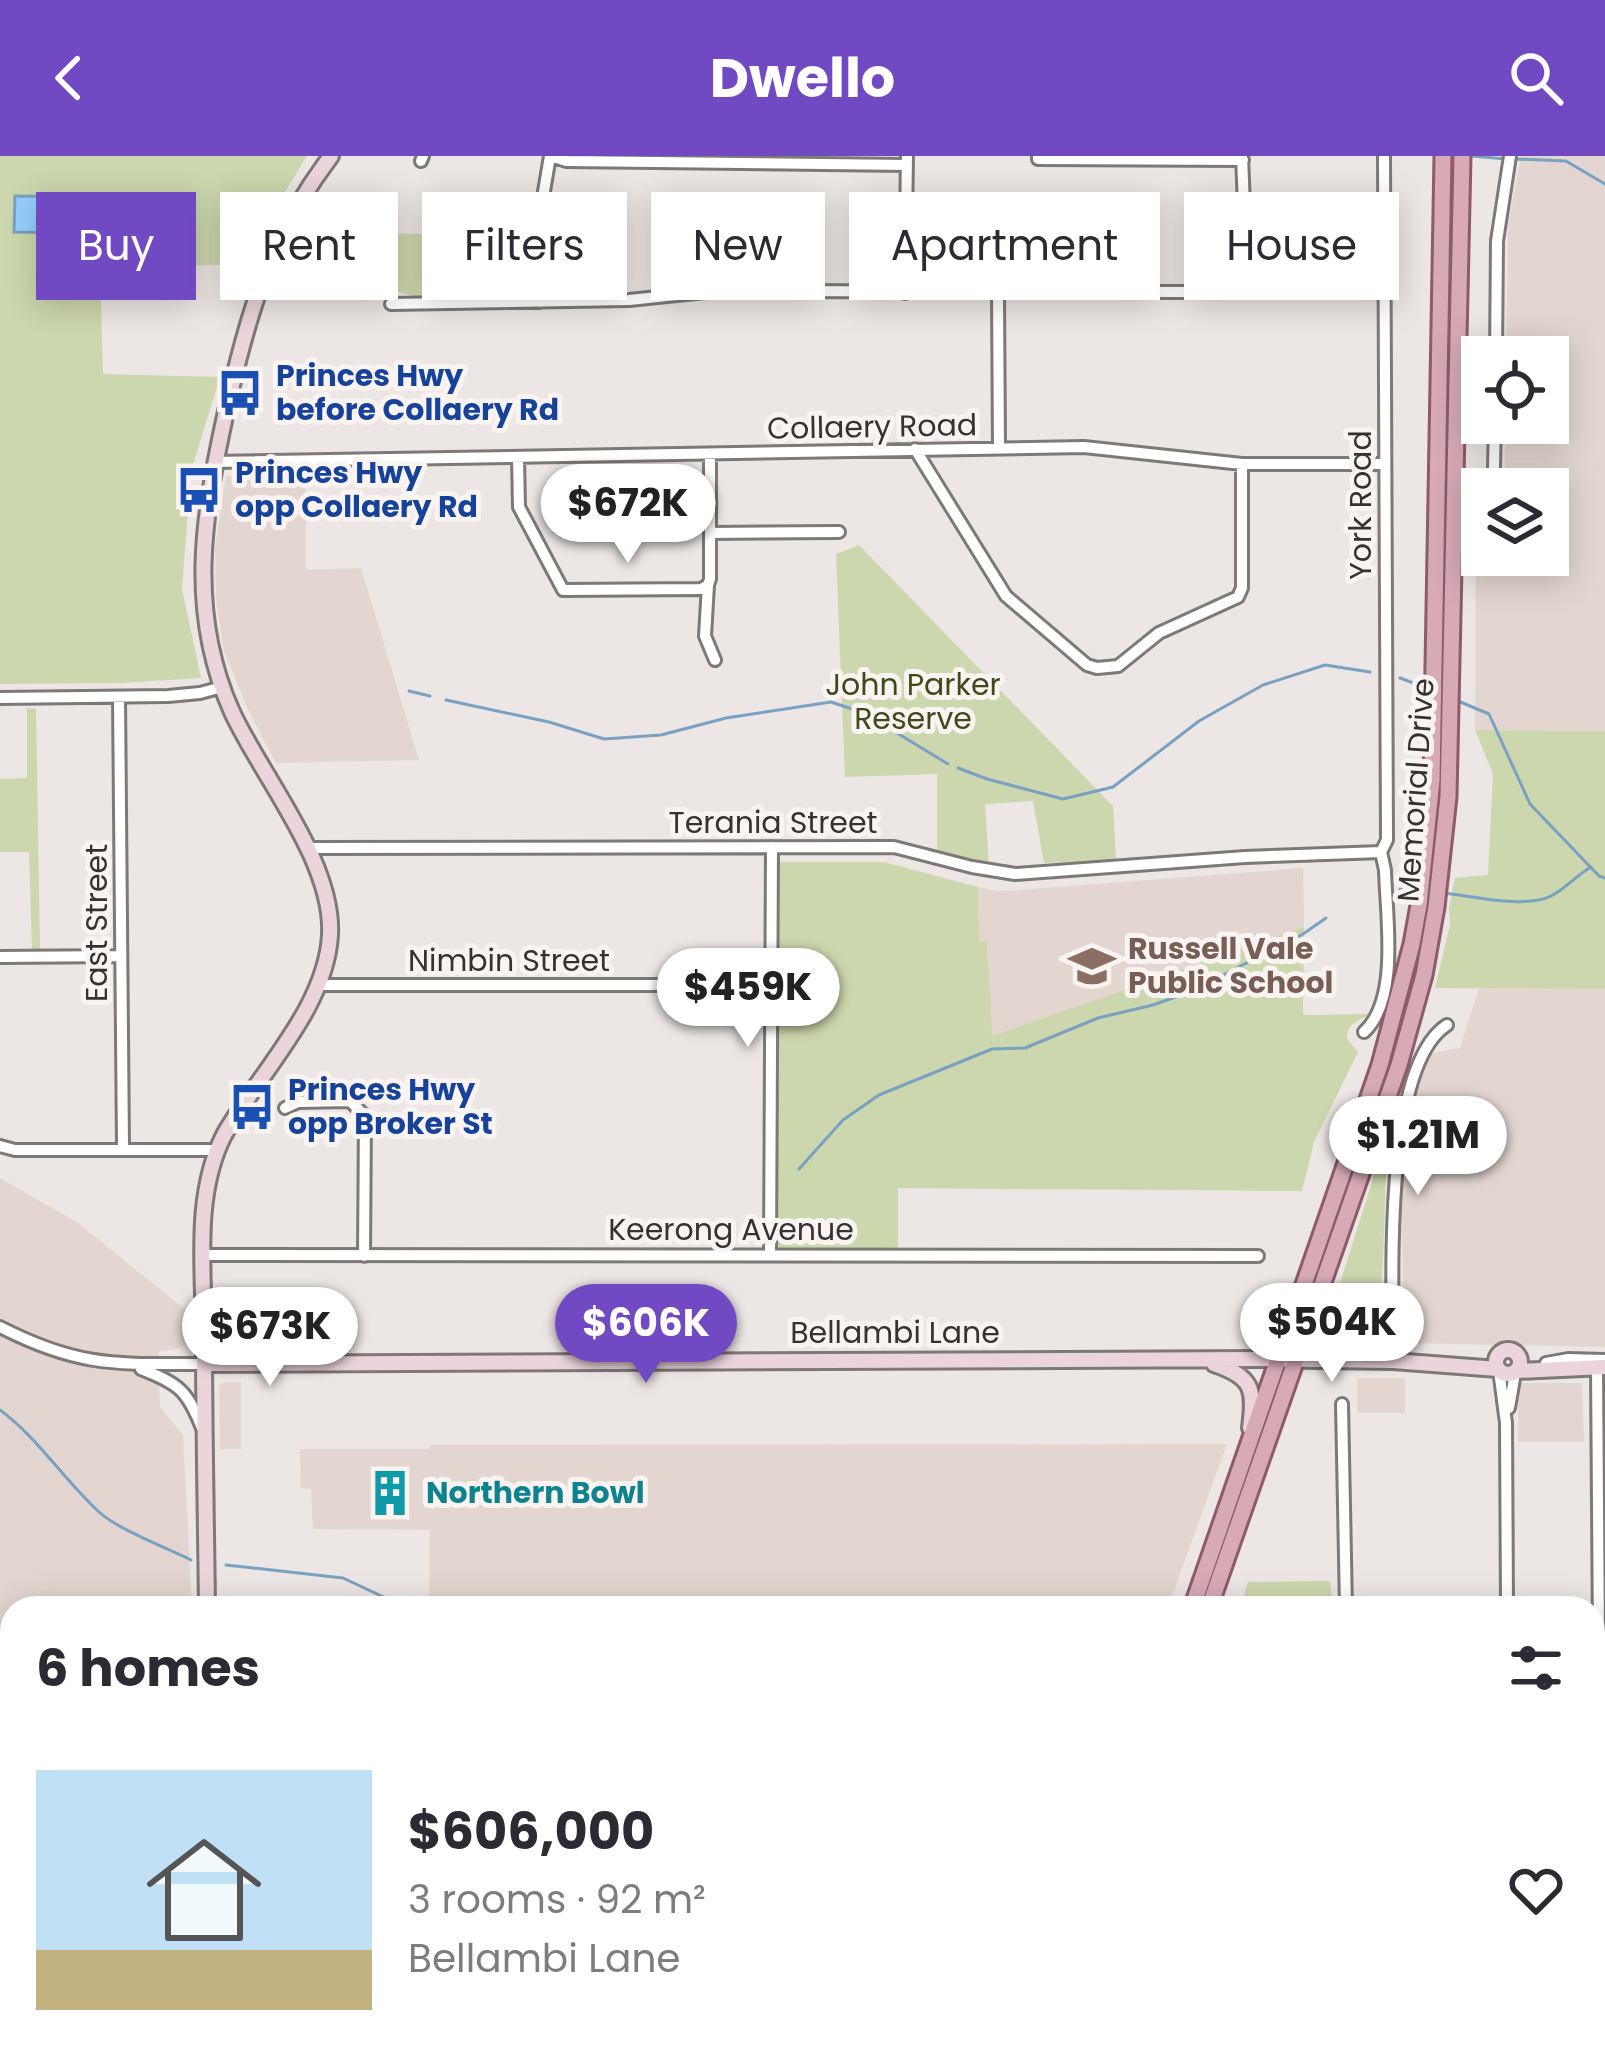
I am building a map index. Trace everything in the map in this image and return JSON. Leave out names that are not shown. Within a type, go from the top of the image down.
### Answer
[{"type":"main road","name":"Memorial Drive","points":[[1196,1596],[1248,1445],[1328,1266],[1399,1065],[1424,975],[1433,868],[1448,797],[1442,711],[1433,685],[1444,156]]},
{"type":"main road","name":"Memorial Drive","points":[[1442,711],[1451,691],[1462,156]]},
{"type":"main road","points":[[208,1596],[206,1196],[217,1150],[318,986],[330,926],[323,887],[307,848],[222,687],[205,614],[204,527],[256,293],[284,231],[330,157]]},
{"type":"main road","name":"Memorial Drive","points":[[1213,1596],[1380,1065],[1412,944],[1428,906]]},
{"type":"main road","points":[[1328,1266],[1320,1306],[1321,1331],[1337,1351],[1370,1360]]},
{"type":"main road","points":[[204,1301],[215,1330],[230,1348],[334,1364]]},
{"type":"main road","points":[[1579,1367],[1546,1363],[1508,1350],[1506,1367],[1579,1367],[1602,1364]]},
{"type":"main road","points":[[1198,1360],[1231,1370],[1247,1381],[1253,1409],[1248,1445]]},
{"type":"main road","name":"Bellambi Lane","points":[[204,1364],[1476,1360],[1506,1367]]},
{"type":"street","points":[[540,302],[538,227],[550,156],[566,161],[907,161],[907,192]]},
{"type":"street","points":[[1038,156],[1243,158],[1244,192]]},
{"type":"street","name":"York Road","points":[[1384,156],[1384,192]]},
{"type":"street","points":[[1496,336],[1497,241],[1510,156]]},
{"type":"street","points":[[392,304],[629,300],[715,291],[849,292]]},
{"type":"street","points":[[998,300],[999,448]]},
{"type":"street","name":"York Road","points":[[1364,1032],[1380,1012],[1385,988],[1386,892],[1381,852],[1387,840],[1385,300]]},
{"type":"street","points":[[1495,444],[1495,467]]},
{"type":"street","name":"Collaery Road","points":[[215,462],[1084,447],[1242,464],[1385,464]]},
{"type":"street","points":[[915,449],[1006,596],[1087,665],[1097,668],[1125,663],[1159,633],[1238,597],[1242,588],[1242,464]]},
{"type":"street","points":[[710,454],[705,635],[715,659]]},
{"type":"street","points":[[518,457],[519,507],[563,590],[701,589],[708,585]]},
{"type":"street","points":[[710,533],[839,532]]},
{"type":"street","points":[[0,698],[200,693],[222,687]]},
{"type":"street","name":"East Street","points":[[119,697],[123,1148]]},
{"type":"street","points":[[770,1254],[772,847]]},
{"type":"street","name":"Terania Street","points":[[307,848],[894,847],[1015,874],[1381,852]]},
{"type":"street","points":[[0,957],[122,956]]},
{"type":"street","name":"Nimbin Street","points":[[318,986],[771,985]]},
{"type":"street","points":[[1393,1361],[1394,1212],[1401,1120],[1424,1048],[1447,1025]]},
{"type":"street","points":[[285,1108],[298,1102],[350,1101],[365,1115],[364,1256]]},
{"type":"street","points":[[0,1146],[15,1150],[217,1150]]},
{"type":"street","name":"Keerong Avenue","points":[[203,1255],[1258,1256]]},
{"type":"street","points":[[0,1327],[86,1361],[133,1366],[204,1364]]},
{"type":"street","points":[[1546,1363],[1568,1359],[1602,1364],[1597,1596]]},
{"type":"street","points":[[133,1366],[181,1388],[205,1435]]},
{"type":"street","points":[[1506,1367],[1508,1596]]},
{"type":"street","points":[[1342,1405],[1346,1596]]},
{"type":"shaded area","points":[[1521,156],[1605,156],[1605,731],[1475,730],[1476,576],[1569,576],[1569,468],[1505,468],[1505,444],[1569,444],[1569,336],[1506,336],[1508,227]]},
{"type":"shaded area","points":[[226,476],[305,476],[306,570],[361,568],[419,760],[276,763],[224,651],[215,549]]},
{"type":"shaded area","name":"Russell Vale Public School","points":[[1303,868],[1304,927],[991,1037],[987,943],[979,942],[978,887],[1019,890]]},
{"type":"shaded area","points":[[1479,988],[1605,989],[1605,1347],[1405,1343],[1401,1211],[1405,1127],[1429,1054],[1460,1048]]},
{"type":"shaded area","points":[[0,1178],[78,1223],[188,1312],[188,1343],[158,1351],[160,1407],[183,1435],[191,1596],[0,1596]]},
{"type":"shaded area","points":[[1357,1378],[1405,1378],[1405,1413],[1357,1413]]},
{"type":"shaded area","points":[[241,1382],[241,1449],[220,1449],[219,1386]]},
{"type":"shaded area","points":[[1519,1383],[1582,1383],[1584,1442],[1518,1442]]},
{"type":"shaded area","points":[[1227,1444],[1172,1596],[429,1596],[430,1530],[313,1529],[311,1489],[301,1488],[300,1449],[429,1449],[430,1445]]},
{"type":"green space","points":[[0,156],[307,156],[285,192],[220,192],[220,265],[196,266],[196,192],[36,192],[36,300],[101,300],[103,374],[220,377],[191,471],[182,589],[201,678],[0,684]]},
{"type":"green space","points":[[398,234],[422,234],[422,298],[398,291]]},
{"type":"green space","name":"John Parker Reserve","points":[[859,545],[1113,806],[1116,860],[1044,863],[1033,801],[985,804],[989,865],[937,851],[937,774],[845,777],[836,554]]},
{"type":"green space","points":[[27,708],[36,709],[40,949],[32,949],[29,852],[0,852],[0,779],[27,778]]},
{"type":"green space","points":[[1475,730],[1605,731],[1605,989],[1435,988],[1455,878],[1488,875],[1493,774]]},
{"type":"green space","points":[[778,862],[884,862],[978,887],[979,941],[987,942],[992,1036],[1304,927],[1303,1015],[1370,1014],[1349,1029],[1347,1039],[1358,1052],[1314,1142],[1302,1191],[898,1188],[898,1250],[779,1249],[774,882]]},
{"type":"green space","points":[[1389,1128],[1378,1313],[1373,1339],[1350,1344],[1339,1339],[1329,1318]]},
{"type":"green space","points":[[1330,1581],[1332,1596],[1244,1596],[1248,1582]]},
{"type":"water","points":[[15,196],[36,196],[36,232],[14,232]]},
{"type":"waterway","points":[[1472,156],[1506,159]]},
{"type":"waterway","points":[[1515,159],[1566,161],[1605,184]]},
{"type":"waterway","points":[[958,768],[1063,799],[1113,787],[1199,721],[1263,685],[1325,665],[1370,672]]},
{"type":"waterway","points":[[1400,678],[1427,688]]},
{"type":"waterway","points":[[409,691],[430,696]]},
{"type":"waterway","points":[[446,700],[604,739],[661,735],[726,718],[831,702],[864,713],[948,764]]},
{"type":"waterway","points":[[1458,701],[1489,714],[1530,804],[1605,878]]},
{"type":"waterway","points":[[1444,893],[1513,902],[1540,900],[1591,867]]},
{"type":"waterway","points":[[1400,889],[1416,889]]},
{"type":"waterway","points":[[799,1169],[843,1120],[879,1095],[992,1049],[1025,1048],[1098,1018],[1192,991],[1326,918]]},
{"type":"waterway","points":[[0,1410],[99,1512],[191,1560]]},
{"type":"waterway","points":[[226,1565],[343,1578],[381,1596]]},
{"type":"place","name":"Princes Hwy before Collaery Rd","points":[[240,393]]},
{"type":"place","name":"Princes Hwy opp Collaery Rd","points":[[199,490]]},
{"type":"place","name":"Russell Vale Public School","points":[[1092,966]]},
{"type":"place","name":"Princes Hwy opp Broker St","points":[[252,1107]]},
{"type":"place","name":"Northern Bowl","points":[[390,1493]]}]
